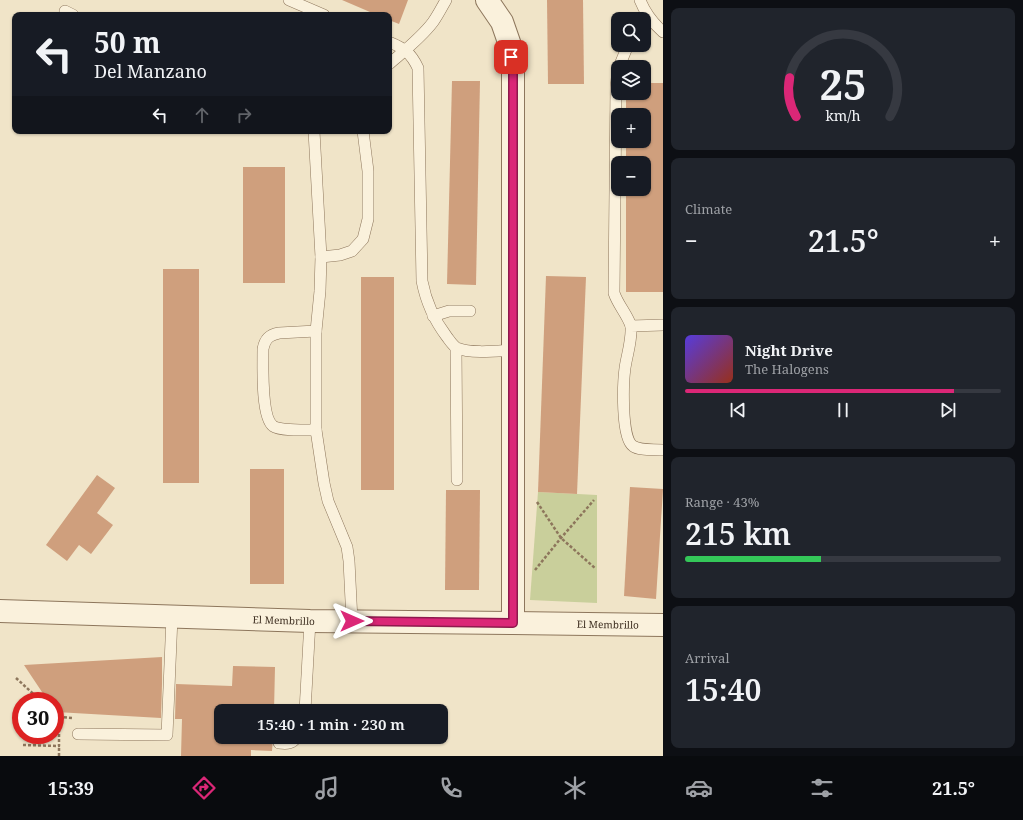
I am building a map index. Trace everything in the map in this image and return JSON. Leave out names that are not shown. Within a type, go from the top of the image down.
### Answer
[{"type":"street","points":[[489,1],[502,22],[510,45],[513,70],[513,623]]},
{"type":"street","name":"El Membrillo","points":[[0,611],[310,621],[663,625]]},
{"type":"lane","points":[[288,0],[317,12]]},
{"type":"lane","points":[[392,62],[406,50],[433,22],[446,0]]},
{"type":"lane","points":[[641,10],[663,32]]},
{"type":"lane","points":[[392,43],[406,50],[418,68],[422,281],[425,297],[440,328],[456,348],[468,351],[513,350]]},
{"type":"lane","points":[[616,100],[614,293],[631,326],[624,381],[624,411],[627,435],[628,441],[637,448],[663,450]]},
{"type":"lane","points":[[314,134],[321,257],[320,291],[316,331],[316,430],[328,501],[346,547],[349,561],[352,621]]},
{"type":"lane","points":[[321,257],[340,255],[352,251],[363,239],[368,219],[368,171],[363,134]]},
{"type":"lane","points":[[433,316],[449,311],[470,311]]},
{"type":"lane","points":[[631,326],[663,325]]},
{"type":"lane","points":[[316,331],[274,334],[264,342],[263,349],[264,402],[269,421],[274,426],[281,429],[316,430]]},
{"type":"lane","points":[[456,348],[457,480]]},
{"type":"lane","points":[[78,734],[167,735],[172,617]]},
{"type":"lane","points":[[305,704],[310,621]]},
{"type":"path","points":[[533,573],[594,500]]},
{"type":"path","points":[[537,502],[561,538],[596,569]]},
{"type":"path","points":[[16,678],[31,692]]},
{"type":"path","points":[[23,745],[59,746],[59,756]]},
{"type":"green space","points":[[538,492],[597,495],[597,603],[530,600]]},
{"type":"building","points":[[342,0],[408,0],[399,24],[392,21],[392,12],[370,12]]},
{"type":"building","points":[[547,0],[583,0],[584,84],[548,84]]},
{"type":"building","points":[[452,81],[480,81],[476,285],[447,284]]},
{"type":"building","points":[[651,83],[663,83],[663,292],[626,292],[626,196],[651,196],[651,156],[626,156],[626,148],[651,148],[651,108],[626,108],[626,100],[651,100]]},
{"type":"building","points":[[243,167],[285,167],[285,283],[243,283]]},
{"type":"building","points":[[163,269],[199,269],[199,483],[163,483]]},
{"type":"building","points":[[546,276],[586,277],[577,494],[538,492]]},
{"type":"building","points":[[361,277],[394,277],[394,490],[361,490]]},
{"type":"building","points":[[250,469],[284,469],[284,584],[250,584]]},
{"type":"building","points":[[97,475],[115,488],[97,513],[113,525],[91,554],[79,545],[67,561],[46,545]]},
{"type":"building","points":[[630,487],[663,489],[656,599],[624,596]]},
{"type":"building","points":[[446,490],[480,490],[479,590],[445,590]]},
{"type":"building","points":[[162,657],[161,718],[64,712],[64,692],[42,692],[24,665]]},
{"type":"building","points":[[233,666],[275,667],[274,704],[214,704],[214,744],[272,744],[272,751],[251,750],[251,756],[181,756],[182,719],[175,719],[176,684],[232,686]]},
{"type":"route","points":[[352,621],[513,623],[513,70],[511,57]]}]
